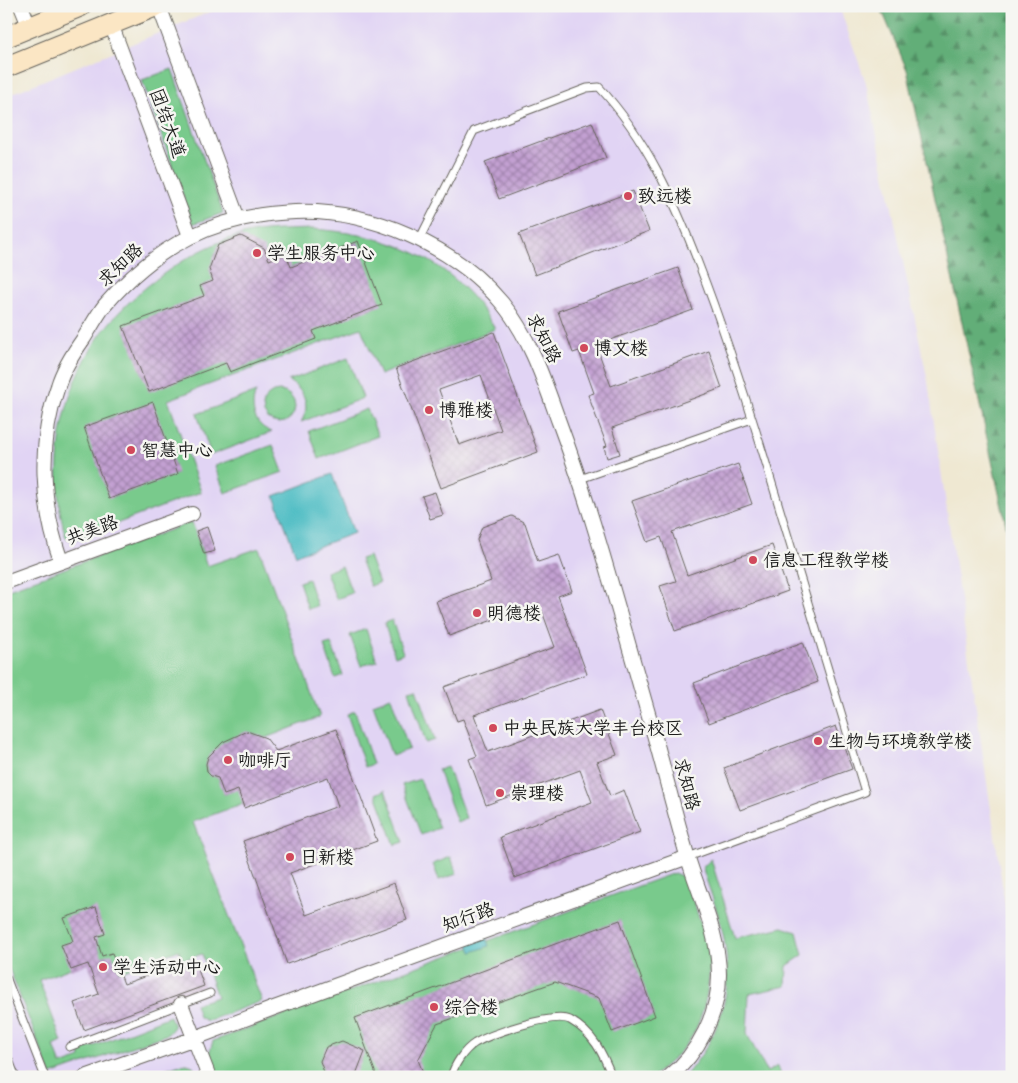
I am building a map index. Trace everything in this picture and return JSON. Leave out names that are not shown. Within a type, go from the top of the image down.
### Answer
[{"type":"main road","points":[[6,37],[82,6]]},
{"type":"main road","points":[[6,67],[157,6]]},
{"type":"street","points":[[21,6],[30,28]]},
{"type":"street","name":"团结大道","points":[[157,6],[238,219]]},
{"type":"street","name":"团结大道","points":[[111,24],[190,236]]},
{"type":"street","name":"求知路","points":[[61,561],[52,536],[44,482],[45,444],[49,417],[59,382],[80,343],[102,309],[129,279],[154,257],[190,236],[238,219],[272,213],[308,212],[354,216],[395,229],[419,240],[480,278],[522,330],[536,360],[580,479],[688,857],[712,927],[718,954],[720,979],[715,1005],[705,1032],[690,1057],[669,1077]]},
{"type":"street","name":"共美路","points":[[6,582],[192,514]]},
{"type":"street","name":"知行路","points":[[85,1077],[688,857]]},
{"type":"street","points":[[181,1004],[209,1077]]},
{"type":"street","points":[[6,1062],[12,1077]]},
{"type":"lane","points":[[419,240],[474,131],[587,88],[599,87],[615,104],[634,131],[666,186],[689,238],[720,318],[752,418],[580,479]]},
{"type":"lane","name":"知行路","points":[[688,857],[865,792],[752,418]]},
{"type":"lane","points":[[6,977],[45,1077]]},
{"type":"lane","points":[[69,1047],[210,993]]},
{"type":"lane","points":[[451,1077],[453,1068],[474,1044],[528,1023],[547,1018],[568,1019],[587,1033],[604,1054],[612,1077]]},
{"type":"shaded area","name":"中央民族大学丰台校区","points":[[224,6],[839,6],[866,83],[928,382],[1012,952],[1012,1068],[997,1077],[6,1077],[6,96]]},
{"type":"green space","points":[[880,6],[1012,6],[1012,553],[907,70]]},
{"type":"green space","points":[[172,69],[223,213],[193,224],[142,80]]},
{"type":"green space","points":[[312,229],[368,237],[393,244],[417,254],[440,267],[460,284],[479,305],[495,329],[380,375],[361,328],[168,400],[201,492],[73,540],[66,538],[60,512],[58,484],[58,456],[62,428],[69,400],[79,373],[91,348],[107,326],[129,302],[154,281],[180,262],[208,247],[227,239],[255,232]]},
{"type":"green space","points":[[348,358],[363,398],[301,422],[306,410],[305,399],[299,389],[288,381]]},
{"type":"green space","points":[[279,391],[285,392],[290,396],[294,401],[294,413],[290,418],[285,422],[279,423],[273,422],[268,418],[264,413],[263,407],[264,401],[268,396],[273,392]]},
{"type":"green space","points":[[256,392],[253,405],[255,416],[261,426],[272,432],[211,455],[197,414]]},
{"type":"green space","points":[[367,409],[378,436],[319,459],[309,431]]},
{"type":"green space","points":[[273,445],[283,472],[225,493],[215,466]]},
{"type":"green space","points":[[192,522],[207,566],[259,548],[320,717],[234,750],[252,800],[193,822],[262,1001],[207,1021],[199,1017],[195,1004],[217,997],[202,954],[183,960],[179,950],[108,976],[92,960],[39,980],[62,1042],[54,1046],[61,1065],[81,1058],[79,1052],[170,1016],[174,1027],[168,1034],[51,1075],[6,961],[6,590]]},
{"type":"green space","points":[[369,556],[379,583],[370,586],[360,559]]},
{"type":"green space","points":[[342,566],[352,593],[336,599],[326,572]]},
{"type":"green space","points":[[308,579],[317,606],[308,609],[299,582]]},
{"type":"green space","points":[[392,620],[403,653],[395,656],[384,623]]},
{"type":"green space","points":[[366,629],[377,661],[361,666],[350,635]]},
{"type":"green space","points":[[331,643],[343,675],[335,678],[324,645]]},
{"type":"green space","points":[[417,688],[435,740],[426,743],[409,690]]},
{"type":"green space","points":[[391,697],[409,749],[392,756],[373,704]]},
{"type":"green space","points":[[355,711],[373,764],[365,767],[347,714]]},
{"type":"green space","points":[[447,767],[466,818],[457,822],[438,770]]},
{"type":"green space","points":[[420,779],[439,828],[421,835],[402,785]]},
{"type":"green space","points":[[385,790],[404,842],[395,845],[376,794]]},
{"type":"green space","points":[[451,857],[457,874],[439,880],[433,864]]},
{"type":"green space","points":[[711,859],[735,938],[783,927],[797,932],[803,955],[787,966],[786,986],[749,994],[747,1034],[767,1072],[778,1066],[782,1077],[684,1077],[707,1046],[715,1030],[725,996],[727,959],[724,939],[703,867]]},
{"type":"green space","points":[[674,873],[684,877],[705,935],[709,955],[708,982],[703,1010],[693,1035],[678,1054],[652,1077],[217,1077],[209,1054],[213,1041]]},
{"type":"green space","points":[[187,1064],[193,1066],[197,1077],[144,1077],[177,1065]]},
{"type":"water","points":[[332,474],[354,533],[296,555],[274,496]]},
{"type":"water","points":[[482,924],[489,946],[472,952],[464,931]]},
{"type":"building","points":[[592,122],[606,158],[499,199],[485,162]]},
{"type":"building","points":[[633,191],[649,231],[535,275],[519,234]]},
{"type":"building","points":[[241,236],[264,248],[269,260],[286,254],[291,267],[358,241],[382,305],[313,331],[316,339],[230,372],[226,363],[149,392],[123,326],[204,296],[200,286],[213,281],[209,269],[218,245]]},
{"type":"building","name":"博文楼","points":[[678,268],[693,310],[596,345],[611,386],[709,351],[722,388],[612,428],[620,454],[607,458],[604,447],[607,446],[588,395],[594,393],[579,351],[573,353],[558,311]]},
{"type":"building","name":"博雅楼","points":[[494,332],[538,452],[441,488],[396,368]],"holes":[[[481,375],[501,430],[459,445],[439,390]]]},
{"type":"building","name":"智慧中心","points":[[153,402],[178,474],[109,499],[84,427]]},
{"type":"building","name":"信息工程教学楼","points":[[738,464],[752,504],[672,532],[687,575],[772,545],[788,591],[675,631],[660,586],[676,581],[661,537],[647,542],[632,501]]},
{"type":"building","points":[[435,492],[443,515],[430,519],[422,496]]},
{"type":"building","points":[[512,516],[525,523],[538,562],[559,555],[572,591],[558,596],[587,674],[474,715],[488,752],[600,710],[617,755],[597,762],[610,796],[624,790],[640,832],[515,878],[500,837],[592,802],[580,770],[486,805],[469,759],[477,756],[463,719],[457,721],[444,687],[555,647],[539,603],[449,636],[436,601],[491,581],[477,540],[482,527]]},
{"type":"building","points":[[207,527],[215,551],[204,554],[196,531]]},
{"type":"building","points":[[803,642],[818,682],[709,723],[694,683]]},
{"type":"building","points":[[836,726],[852,769],[740,810],[724,768]]},
{"type":"building","name":"日新楼","points":[[336,729],[377,841],[290,873],[306,915],[394,883],[407,920],[287,964],[243,841],[338,806],[328,777],[244,808],[238,790],[224,795],[218,778],[211,776],[207,772],[206,764],[208,757],[223,742],[247,731],[266,738],[276,751]]},
{"type":"building","name":"学生活动中心","points":[[96,907],[105,934],[96,937],[102,956],[112,953],[124,984],[194,959],[204,986],[84,1030],[74,1003],[99,994],[88,964],[71,970],[61,945],[73,941],[64,918]]},
{"type":"building","name":"综合楼","points":[[620,920],[655,1016],[612,1032],[599,998],[555,982],[437,1024],[418,1060],[425,1077],[377,1077],[355,1018]]},
{"type":"building","points":[[342,1041],[365,1051],[355,1077],[328,1077],[325,1075],[320,1061],[326,1047]]},
{"type":"place","name":"致远楼","points":[[628,196]]},
{"type":"place","name":"学生服务中心","points":[[257,253]]},
{"type":"place","name":"博文楼","points":[[584,348]]},
{"type":"place","name":"博雅楼","points":[[429,410]]},
{"type":"place","name":"智慧中心","points":[[131,450]]},
{"type":"place","name":"信息工程教学楼","points":[[753,560]]},
{"type":"place","name":"明德楼","points":[[477,613]]},
{"type":"place","name":"中央民族大学丰台校区","points":[[493,728]]},
{"type":"place","name":"生物与环境教学楼","points":[[818,741]]},
{"type":"place","name":"咖啡厅","points":[[228,760]]},
{"type":"place","name":"崇理楼","points":[[500,793]]},
{"type":"place","name":"日新楼","points":[[290,857]]},
{"type":"place","name":"学生活动中心","points":[[103,967]]},
{"type":"place","name":"综合楼","points":[[434,1007]]}]
